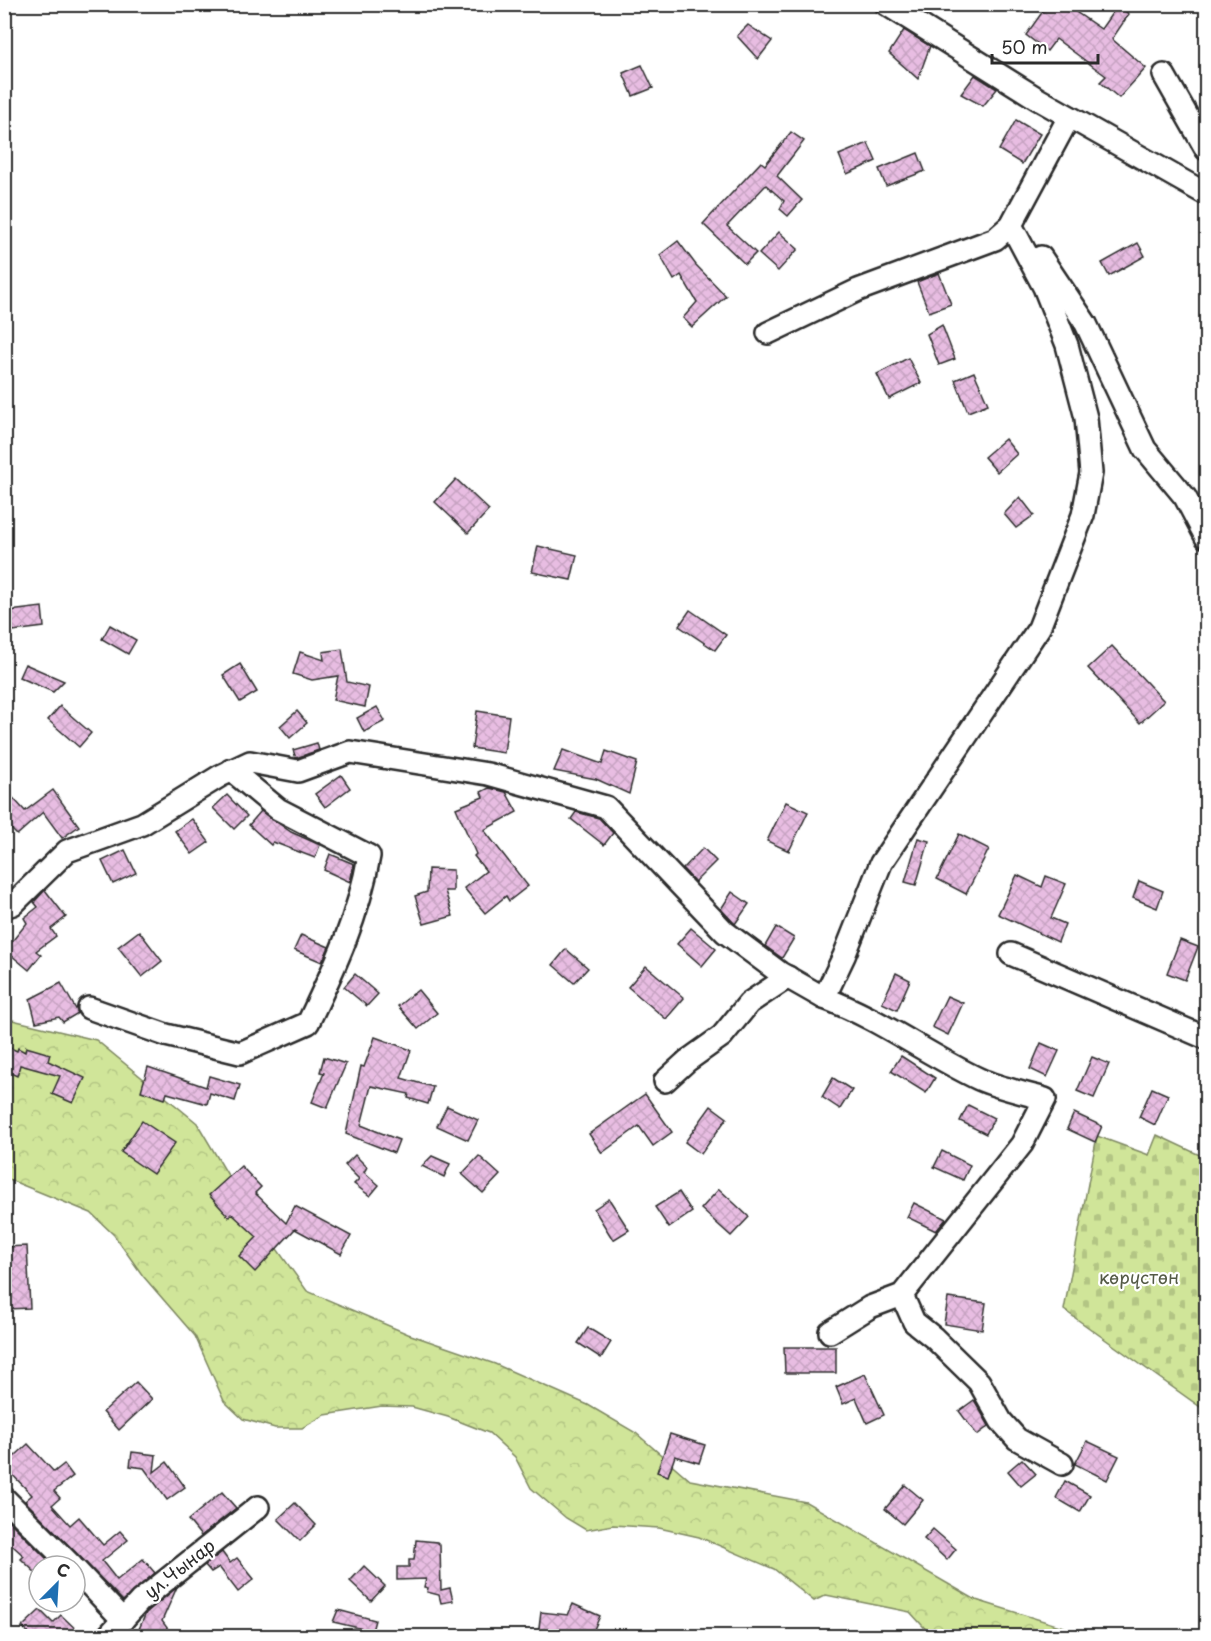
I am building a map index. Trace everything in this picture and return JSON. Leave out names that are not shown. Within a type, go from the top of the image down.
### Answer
[{"type":"street","points":[[886,4],[1069,117],[1206,194]]},
{"type":"street","points":[[1164,75],[1206,149]]},
{"type":"street","points":[[768,333],[858,290],[995,239],[1013,221],[1069,117]]},
{"type":"street","points":[[1013,221],[1086,324],[1145,449],[1185,497],[1206,537]]},
{"type":"street","points":[[824,998],[844,956],[881,863],[1040,628],[1083,515],[1091,473],[1086,418],[1068,345],[1013,221]]},
{"type":"street","points":[[4,907],[13,904],[67,851],[142,824],[231,770],[250,762],[298,771],[350,752],[488,774],[606,807],[725,932],[788,977],[824,998],[858,1010],[923,1050],[981,1080],[1045,1099],[1022,1144],[903,1296],[870,1307],[830,1332]]},
{"type":"street","points":[[89,1008],[166,1035],[240,1053],[308,1023],[340,957],[362,895],[369,856],[278,809],[231,770]]},
{"type":"street","points":[[1011,954],[1206,1038]]},
{"type":"street","points":[[665,1081],[687,1061],[722,1036],[749,1003],[788,977]]},
{"type":"street","points":[[903,1296],[914,1322],[980,1382],[1001,1421],[1017,1439],[1062,1464]]},
{"type":"street","points":[[4,1498],[60,1554]]},
{"type":"street","name":"ул.Чынар","points":[[108,1636],[140,1601],[258,1507]]},
{"type":"street","points":[[87,1582],[123,1620]]},
{"type":"green space","points":[[4,1018],[96,1040],[197,1123],[245,1204],[307,1291],[408,1334],[495,1364],[588,1405],[636,1433],[690,1480],[806,1502],[976,1600],[1092,1636],[932,1636],[910,1612],[826,1595],[814,1601],[774,1569],[699,1537],[659,1528],[613,1525],[586,1530],[566,1518],[531,1488],[515,1457],[489,1433],[448,1417],[412,1407],[382,1406],[325,1415],[302,1428],[275,1428],[243,1419],[224,1401],[195,1336],[143,1276],[114,1235],[91,1213],[5,1178]]},
{"type":"green space","name":"көрүстөн","points":[[1157,1135],[1206,1158],[1206,1411],[1064,1310],[1097,1136],[1149,1155]]},
{"type":"building","points":[[1048,4],[1082,4],[1076,12],[1101,29],[1117,6],[1129,14],[1112,39],[1146,68],[1119,98],[1100,82],[1106,76],[1056,39],[1047,51],[1026,35]]},
{"type":"building","points":[[748,25],[772,41],[758,59],[737,36]]},
{"type":"building","points":[[904,30],[930,46],[918,79],[889,53]]},
{"type":"building","points":[[642,65],[653,88],[633,96],[623,73]]},
{"type":"building","points":[[975,75],[997,89],[983,106],[961,94]]},
{"type":"building","points":[[1016,120],[1040,134],[1022,164],[999,150]]},
{"type":"building","points":[[791,132],[804,141],[777,176],[802,200],[788,216],[780,209],[784,201],[766,185],[727,226],[756,253],[745,264],[703,224],[761,162],[765,165]]},
{"type":"building","points":[[868,143],[876,161],[847,174],[839,155]]},
{"type":"building","points":[[918,153],[925,171],[886,186],[879,169]]},
{"type":"building","points":[[779,232],[798,249],[778,271],[759,254]]},
{"type":"building","points":[[678,241],[696,265],[726,296],[692,327],[683,318],[697,302],[681,275],[674,280],[660,255]]},
{"type":"building","points":[[1138,243],[1145,256],[1109,276],[1102,263]]},
{"type":"building","points":[[939,273],[951,304],[929,312],[917,282]]},
{"type":"building","points":[[942,325],[955,359],[939,365],[927,334]]},
{"type":"building","points":[[908,358],[921,383],[889,399],[877,374]]},
{"type":"building","points":[[974,372],[988,404],[968,412],[955,380]]},
{"type":"building","points":[[1005,439],[1017,454],[997,472],[984,457]]},
{"type":"building","points":[[456,479],[489,510],[468,533],[435,502]]},
{"type":"building","points":[[1020,497],[1034,515],[1016,528],[1004,514]]},
{"type":"building","points":[[538,546],[577,555],[571,580],[532,572]]},
{"type":"building","points":[[42,607],[44,627],[13,631],[10,611]]},
{"type":"building","points":[[690,610],[726,635],[715,650],[679,626]]},
{"type":"building","points":[[110,625],[136,640],[128,654],[102,639]]},
{"type":"building","points":[[1112,646],[1164,701],[1140,723],[1088,668]]},
{"type":"building","points":[[342,649],[347,682],[369,687],[365,707],[333,700],[338,676],[312,680],[293,674],[300,652],[324,660],[323,652]]},
{"type":"building","points":[[25,664],[64,681],[53,692],[19,677]]},
{"type":"building","points":[[240,664],[257,692],[240,702],[223,675]]},
{"type":"building","points":[[60,706],[91,733],[79,747],[48,720]]},
{"type":"building","points":[[377,707],[385,721],[364,732],[357,718]]},
{"type":"building","points":[[297,711],[307,723],[290,738],[280,726]]},
{"type":"building","points":[[477,711],[509,716],[504,753],[472,748]]},
{"type":"building","points":[[317,743],[319,750],[296,758],[293,750]]},
{"type":"building","points":[[563,750],[602,764],[606,751],[637,762],[629,794],[596,779],[554,771]]},
{"type":"building","points":[[341,775],[350,788],[325,807],[315,794]]},
{"type":"building","points":[[4,788],[25,811],[53,790],[79,826],[62,838],[43,812],[17,835],[4,822]]},
{"type":"building","points":[[489,788],[506,792],[517,812],[484,830],[528,886],[509,901],[506,896],[485,913],[464,888],[486,871],[474,856],[476,854],[456,808],[483,797],[481,792]]},
{"type":"building","points":[[227,795],[247,816],[234,829],[213,808]]},
{"type":"building","points":[[786,802],[808,812],[789,851],[767,841]]},
{"type":"building","points":[[261,811],[291,832],[320,845],[315,858],[273,842],[271,845],[249,825]]},
{"type":"building","points":[[576,812],[599,818],[613,833],[604,845],[571,819]]},
{"type":"building","points":[[192,819],[209,842],[192,854],[175,831]]},
{"type":"building","points":[[959,834],[989,849],[966,894],[937,879]]},
{"type":"building","points":[[918,838],[929,841],[916,885],[905,882]]},
{"type":"building","points":[[703,848],[716,861],[695,882],[683,869]]},
{"type":"building","points":[[125,850],[136,873],[113,884],[102,861]]},
{"type":"building","points":[[330,854],[354,864],[350,882],[324,870]]},
{"type":"building","points":[[428,869],[453,870],[453,891],[445,891],[453,916],[424,924],[415,896],[427,892]]},
{"type":"building","points":[[1017,875],[1042,887],[1046,876],[1066,884],[1051,918],[1065,924],[1058,942],[998,914]]},
{"type":"building","points":[[1139,881],[1163,891],[1157,908],[1133,898]]},
{"type":"building","points":[[45,890],[66,917],[51,929],[56,936],[36,951],[41,955],[29,970],[5,950],[27,923],[24,918],[38,907],[34,902]]},
{"type":"building","points":[[732,892],[749,904],[735,924],[721,909]]},
{"type":"building","points":[[776,927],[794,938],[782,958],[765,946]]},
{"type":"building","points":[[691,928],[716,949],[702,966],[677,944]]},
{"type":"building","points":[[139,931],[162,961],[142,977],[118,947]]},
{"type":"building","points":[[301,935],[329,947],[322,962],[294,950]]},
{"type":"building","points":[[1180,940],[1198,947],[1185,980],[1167,973]]},
{"type":"building","points":[[566,949],[588,968],[574,983],[553,965]]},
{"type":"building","points":[[646,966],[684,998],[666,1019],[628,987]]},
{"type":"building","points":[[896,973],[910,980],[897,1010],[882,1003]]},
{"type":"building","points":[[355,974],[378,994],[367,1006],[344,987]]},
{"type":"building","points":[[61,983],[78,1013],[63,1022],[59,1017],[36,1022],[30,999]]},
{"type":"building","points":[[418,990],[437,1013],[418,1029],[398,1006]]},
{"type":"building","points":[[947,996],[963,1003],[948,1035],[932,1027]]},
{"type":"building","points":[[375,1037],[411,1050],[401,1078],[433,1087],[428,1104],[408,1098],[409,1094],[371,1086],[361,1125],[399,1140],[394,1153],[346,1134],[361,1066],[364,1067]]},
{"type":"building","points":[[1041,1043],[1059,1051],[1047,1077],[1030,1069]]},
{"type":"building","points":[[4,1045],[17,1051],[18,1048],[25,1052],[26,1047],[50,1054],[48,1061],[85,1078],[73,1103],[52,1094],[60,1076],[20,1065],[17,1076],[4,1070]]},
{"type":"building","points":[[901,1056],[935,1078],[926,1093],[891,1071]]},
{"type":"building","points":[[324,1057],[346,1064],[327,1108],[312,1102],[324,1073],[320,1072]]},
{"type":"building","points":[[1092,1057],[1109,1064],[1094,1098],[1077,1091]]},
{"type":"building","points":[[148,1067],[206,1087],[209,1076],[240,1085],[235,1101],[210,1093],[207,1104],[167,1093],[165,1099],[141,1091]]},
{"type":"building","points":[[833,1078],[852,1090],[840,1109],[822,1097]]},
{"type":"building","points":[[1152,1088],[1168,1095],[1155,1125],[1139,1117]]},
{"type":"building","points":[[645,1094],[672,1132],[653,1146],[639,1126],[602,1153],[589,1134]]},
{"type":"building","points":[[968,1105],[994,1118],[986,1134],[960,1121]]},
{"type":"building","points":[[447,1106],[478,1120],[468,1140],[437,1126]]},
{"type":"building","points":[[711,1106],[727,1118],[701,1154],[685,1142]]},
{"type":"building","points":[[1074,1113],[1102,1126],[1095,1142],[1067,1129]]},
{"type":"building","points":[[142,1121],[175,1143],[153,1174],[121,1152]]},
{"type":"building","points":[[942,1151],[970,1165],[963,1180],[934,1167]]},
{"type":"building","points":[[355,1155],[367,1167],[364,1172],[379,1185],[370,1196],[354,1184],[359,1179],[345,1165]]},
{"type":"building","points":[[432,1156],[450,1164],[444,1177],[422,1166]]},
{"type":"building","points":[[479,1156],[500,1175],[483,1193],[462,1174]]},
{"type":"building","points":[[241,1166],[261,1187],[255,1193],[286,1223],[295,1206],[351,1236],[341,1254],[295,1229],[255,1272],[239,1256],[257,1237],[232,1214],[229,1217],[209,1195]]},
{"type":"building","points":[[719,1189],[749,1217],[731,1236],[701,1209]]},
{"type":"building","points":[[679,1192],[692,1212],[669,1228],[655,1207]]},
{"type":"building","points":[[609,1199],[629,1230],[613,1240],[594,1209]]},
{"type":"building","points":[[914,1203],[946,1219],[936,1231],[907,1217]]},
{"type":"building","points":[[27,1246],[30,1308],[6,1309],[4,1247]]},
{"type":"building","points":[[948,1298],[986,1303],[982,1330],[944,1324]]},
{"type":"building","points":[[588,1328],[611,1342],[601,1358],[578,1343]]},
{"type":"building","points":[[784,1347],[836,1347],[836,1373],[785,1373]]},
{"type":"building","points":[[865,1374],[884,1415],[867,1423],[856,1398],[843,1404],[836,1387]]},
{"type":"building","points":[[136,1382],[152,1399],[119,1430],[103,1412]]},
{"type":"building","points":[[974,1400],[989,1426],[977,1435],[959,1411]]},
{"type":"building","points":[[670,1434],[705,1445],[699,1463],[675,1456],[668,1476],[657,1472]]},
{"type":"building","points":[[1087,1441],[1119,1456],[1107,1480],[1075,1464]]},
{"type":"building","points":[[28,1444],[54,1472],[64,1464],[73,1476],[54,1491],[60,1498],[52,1505],[70,1525],[79,1517],[103,1545],[120,1531],[128,1540],[102,1561],[117,1580],[143,1559],[155,1573],[123,1601],[87,1564],[87,1554],[77,1554],[25,1501],[32,1495],[4,1466]]},
{"type":"building","points":[[132,1452],[156,1455],[154,1472],[167,1462],[185,1487],[167,1500],[144,1468],[130,1466]]},
{"type":"building","points":[[1022,1459],[1036,1474],[1021,1486],[1008,1471]]},
{"type":"building","points":[[1065,1481],[1090,1495],[1080,1512],[1056,1498]]},
{"type":"building","points":[[905,1485],[923,1500],[903,1524],[885,1509]]},
{"type":"building","points":[[222,1492],[236,1508],[201,1536],[188,1520]]},
{"type":"building","points":[[295,1503],[316,1525],[300,1541],[278,1519]]},
{"type":"building","points":[[5,1517],[42,1554],[27,1554],[27,1565],[21,1559],[24,1556],[4,1538]]},
{"type":"building","points":[[933,1529],[956,1549],[947,1560],[924,1539]]},
{"type":"building","points":[[416,1540],[437,1542],[440,1545],[441,1590],[450,1588],[453,1601],[441,1603],[439,1595],[427,1592],[428,1588],[424,1587],[426,1579],[397,1580],[397,1567],[409,1567],[409,1560],[414,1560]]},
{"type":"building","points":[[222,1552],[230,1563],[237,1558],[254,1579],[238,1592],[219,1567],[211,1572],[205,1565]]},
{"type":"building","points":[[364,1566],[385,1586],[371,1601],[350,1581]]},
{"type":"building","points":[[177,1587],[162,1621],[173,1636],[136,1636],[146,1613]]},
{"type":"building","points":[[573,1604],[600,1616],[591,1636],[538,1636],[541,1612],[568,1615]]},
{"type":"building","points":[[338,1610],[375,1620],[372,1631],[333,1622]]},
{"type":"building","points":[[36,1614],[44,1614],[53,1623],[61,1615],[83,1636],[32,1636],[22,1627]]}]
